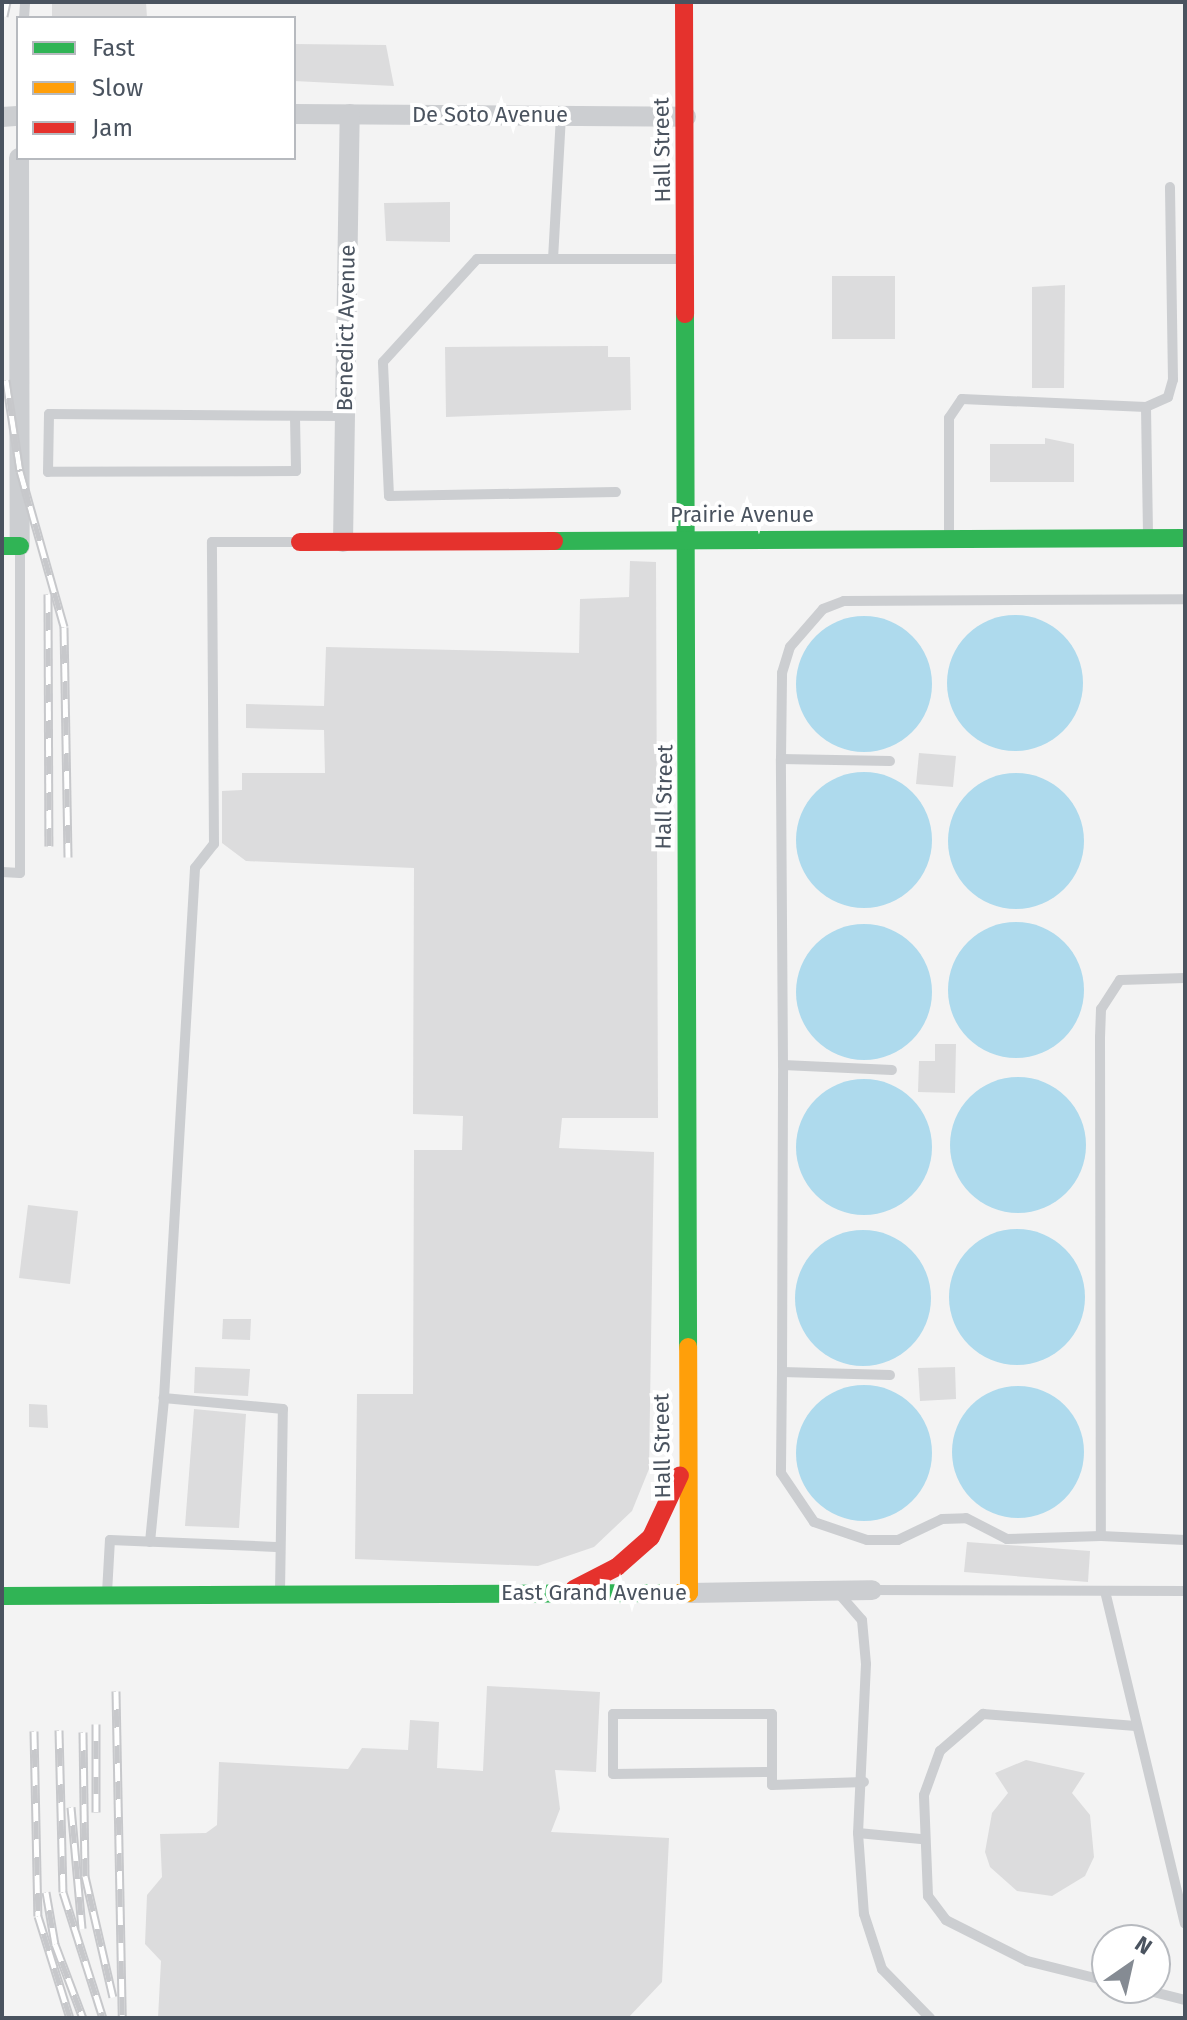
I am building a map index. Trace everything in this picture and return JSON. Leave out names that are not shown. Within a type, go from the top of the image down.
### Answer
[{"type":"main road","name":"Hall Street","points":[[684,2],[690,538],[685,1459],[689,1593]]},
{"type":"main road","name":"Prairie Avenue","points":[[300,542],[1185,538]]},
{"type":"main road","points":[[569,1592],[617,1567],[651,1537],[685,1459]]},
{"type":"main road","name":"East Grand Avenue","points":[[2,1596],[689,1593]]},
{"type":"street","name":"De Soto Avenue","points":[[296,114],[686,117]]},
{"type":"street","name":"Benedict Avenue","points":[[343,542],[350,114]]},
{"type":"street","points":[[11,546],[19,160]]},
{"type":"street","name":"East Grand Avenue","points":[[689,1593],[872,1590]]},
{"type":"lane","points":[[553,259],[561,115]]},
{"type":"lane","points":[[949,539],[949,418],[962,399],[1146,407],[1168,397],[1173,380],[1170,187]]},
{"type":"lane","points":[[616,492],[389,496],[383,362],[477,259],[687,259]]},
{"type":"lane","points":[[1146,407],[1148,539]]},
{"type":"lane","points":[[295,417],[296,471],[48,472],[49,414],[344,416]]},
{"type":"lane","points":[[150,1542],[164,1398],[195,868],[214,844],[212,542],[300,542]]},
{"type":"lane","points":[[2,872],[20,873],[11,546]]},
{"type":"lane","points":[[1185,599],[844,601],[823,609],[790,647],[782,673],[781,759],[781,1473],[803,1514],[829,1531],[898,1540],[942,1519],[966,1518],[1007,1539],[1101,1536],[1185,1540]]},
{"type":"lane","points":[[781,759],[890,761]]},
{"type":"lane","points":[[1101,1536],[1101,1009],[1120,980],[1185,978]]},
{"type":"lane","points":[[783,1065],[892,1070]]},
{"type":"lane","points":[[782,1372],[890,1375]]},
{"type":"lane","points":[[164,1398],[283,1409],[276,1547],[280,1594]]},
{"type":"lane","points":[[107,1595],[110,1540],[276,1547]]},
{"type":"lane","name":"East Grand Avenue","points":[[872,1590],[1185,1591]]},
{"type":"lane","points":[[832,1591],[854,1602],[862,1620],[864,1782],[858,1833],[864,1914],[882,1969],[930,2018]]},
{"type":"lane","points":[[1105,1591],[1185,1924]]},
{"type":"lane","points":[[772,1772],[613,1774],[613,1714],[772,1714],[772,1772],[772,1785],[864,1782]]},
{"type":"lane","points":[[1091,1977],[1027,1961],[946,1920],[928,1896],[921,1839],[924,1795],[940,1751],[983,1714],[1136,1726]]},
{"type":"lane","points":[[858,1833],[921,1839]]},
{"type":"water","points":[[1015,615],[1041,620],[1063,635],[1078,657],[1083,683],[1078,709],[1063,731],[1041,746],[1015,751],[989,746],[967,731],[952,709],[947,683],[952,657],[967,635],[989,620]]},
{"type":"water","points":[[864,616],[890,621],[912,636],[927,658],[932,684],[927,710],[912,732],[890,747],[864,752],[838,747],[816,732],[801,710],[796,684],[801,658],[816,636],[838,621]]},
{"type":"water","points":[[864,772],[890,777],[912,792],[927,814],[932,840],[927,866],[912,888],[890,903],[864,908],[838,903],[816,888],[801,866],[796,840],[801,814],[816,792],[838,777]]},
{"type":"water","points":[[1016,773],[1042,778],[1064,793],[1079,815],[1084,841],[1079,867],[1064,889],[1042,904],[1016,909],[990,904],[968,889],[953,867],[948,841],[953,815],[968,793],[990,778]]},
{"type":"water","points":[[1016,922],[1042,927],[1064,942],[1079,964],[1084,990],[1079,1016],[1064,1038],[1042,1053],[1016,1058],[990,1053],[968,1038],[953,1016],[948,990],[953,964],[968,942],[990,927]]},
{"type":"water","points":[[864,924],[890,929],[912,944],[927,966],[932,992],[927,1018],[912,1040],[890,1055],[864,1060],[838,1055],[816,1040],[801,1018],[796,992],[801,966],[816,944],[838,929]]},
{"type":"water","points":[[1018,1077],[1044,1082],[1066,1097],[1081,1119],[1086,1145],[1081,1171],[1066,1193],[1044,1208],[1018,1213],[992,1208],[970,1193],[955,1171],[950,1145],[955,1119],[970,1097],[992,1082]]},
{"type":"water","points":[[864,1079],[890,1084],[912,1099],[927,1121],[932,1147],[927,1173],[912,1195],[890,1210],[864,1215],[838,1210],[816,1195],[801,1173],[796,1147],[801,1121],[816,1099],[838,1084]]},
{"type":"water","points":[[1017,1229],[1043,1234],[1065,1249],[1080,1271],[1085,1297],[1080,1323],[1065,1345],[1043,1360],[1017,1365],[991,1360],[969,1345],[954,1323],[949,1297],[954,1271],[969,1249],[991,1234]]},
{"type":"water","points":[[863,1230],[889,1235],[911,1250],[926,1272],[931,1298],[926,1324],[911,1346],[889,1361],[863,1366],[837,1361],[815,1346],[800,1324],[795,1298],[800,1272],[815,1250],[837,1235]]},
{"type":"water","points":[[864,1385],[890,1390],[912,1405],[927,1427],[932,1453],[927,1479],[912,1501],[890,1516],[864,1521],[838,1516],[816,1501],[801,1479],[796,1453],[801,1427],[816,1405],[838,1390]]},
{"type":"water","points":[[1018,1386],[1043,1391],[1065,1405],[1079,1427],[1084,1452],[1079,1477],[1065,1499],[1043,1513],[1018,1518],[993,1513],[971,1499],[957,1477],[952,1452],[957,1427],[971,1405],[993,1391]]},
{"type":"building","points":[[52,2],[146,2],[147,16],[52,16]]},
{"type":"building","points":[[296,44],[386,45],[394,86],[296,81]]},
{"type":"building","points":[[450,202],[450,242],[386,241],[384,203]]},
{"type":"building","points":[[832,276],[895,276],[895,339],[832,339]]},
{"type":"building","points":[[1065,285],[1064,388],[1032,388],[1032,287]]},
{"type":"building","points":[[608,346],[608,357],[630,357],[631,410],[446,417],[445,347]]},
{"type":"building","points":[[1045,438],[1074,444],[1074,482],[990,482],[990,444],[1045,444]]},
{"type":"building","points":[[630,561],[656,562],[658,1118],[562,1118],[559,1148],[654,1152],[649,1469],[632,1511],[594,1547],[538,1566],[355,1559],[357,1394],[413,1394],[414,1150],[462,1150],[463,1116],[413,1114],[414,868],[246,861],[222,843],[222,791],[242,790],[242,773],[325,773],[324,730],[246,728],[246,704],[324,706],[326,647],[579,653],[580,599],[629,597]]},
{"type":"building","points":[[919,753],[956,756],[953,787],[916,784]]},
{"type":"building","points":[[935,1044],[956,1044],[955,1093],[918,1092],[919,1061],[935,1061]]},
{"type":"building","points":[[28,1205],[78,1211],[70,1284],[19,1278]]},
{"type":"building","points":[[223,1319],[251,1319],[250,1340],[222,1339]]},
{"type":"building","points":[[195,1367],[250,1369],[248,1396],[194,1393]]},
{"type":"building","points":[[955,1367],[956,1399],[920,1401],[918,1368]]},
{"type":"building","points":[[29,1404],[47,1405],[48,1428],[29,1427]]},
{"type":"building","points":[[194,1409],[246,1414],[239,1528],[185,1526]]},
{"type":"building","points":[[967,1542],[1090,1551],[1088,1582],[964,1572]]},
{"type":"building","points":[[487,1686],[600,1692],[596,1772],[555,1770],[560,1809],[551,1832],[669,1838],[662,1982],[628,2018],[158,2018],[161,1961],[145,1944],[147,1895],[162,1877],[160,1834],[206,1833],[217,1825],[219,1762],[348,1769],[362,1748],[408,1750],[410,1720],[439,1722],[437,1768],[483,1771]]},
{"type":"building","points":[[1026,1760],[1085,1773],[1072,1793],[1090,1815],[1094,1857],[1085,1876],[1052,1896],[1017,1891],[990,1867],[985,1852],[992,1813],[1008,1793],[995,1773]]},
{"type":"railway","points":[[4,16],[7,2]]},
{"type":"railway","points":[[6,380],[20,471],[64,627],[68,857]]},
{"type":"railway","points":[[48,594],[49,846]]},
{"type":"railway","points":[[116,1691],[122,2018]]},
{"type":"railway","points":[[96,1724],[96,1812]]},
{"type":"railway","points":[[59,1730],[63,1892],[103,2018]]},
{"type":"railway","points":[[34,1731],[38,1916],[70,2018]]},
{"type":"railway","points":[[83,1732],[85,1876],[113,1997]]},
{"type":"railway","points":[[71,1807],[82,1929]]},
{"type":"railway","points":[[46,1892],[55,1944],[83,2018]]},
{"type":"traffic: fast","points":[[685,314],[688,1347]]},
{"type":"traffic: fast","points":[[554,541],[1185,538]]},
{"type":"traffic: fast","points":[[2,546],[20,546]]},
{"type":"traffic: fast","points":[[2,1596],[663,1593]]},
{"type":"traffic: slow","points":[[663,1593],[689,1593],[688,1347]]},
{"type":"traffic: jam","points":[[684,2],[685,314]]},
{"type":"traffic: jam","points":[[300,542],[554,541]]},
{"type":"traffic: jam","points":[[574,1589],[617,1567],[651,1537],[680,1475]]}]
